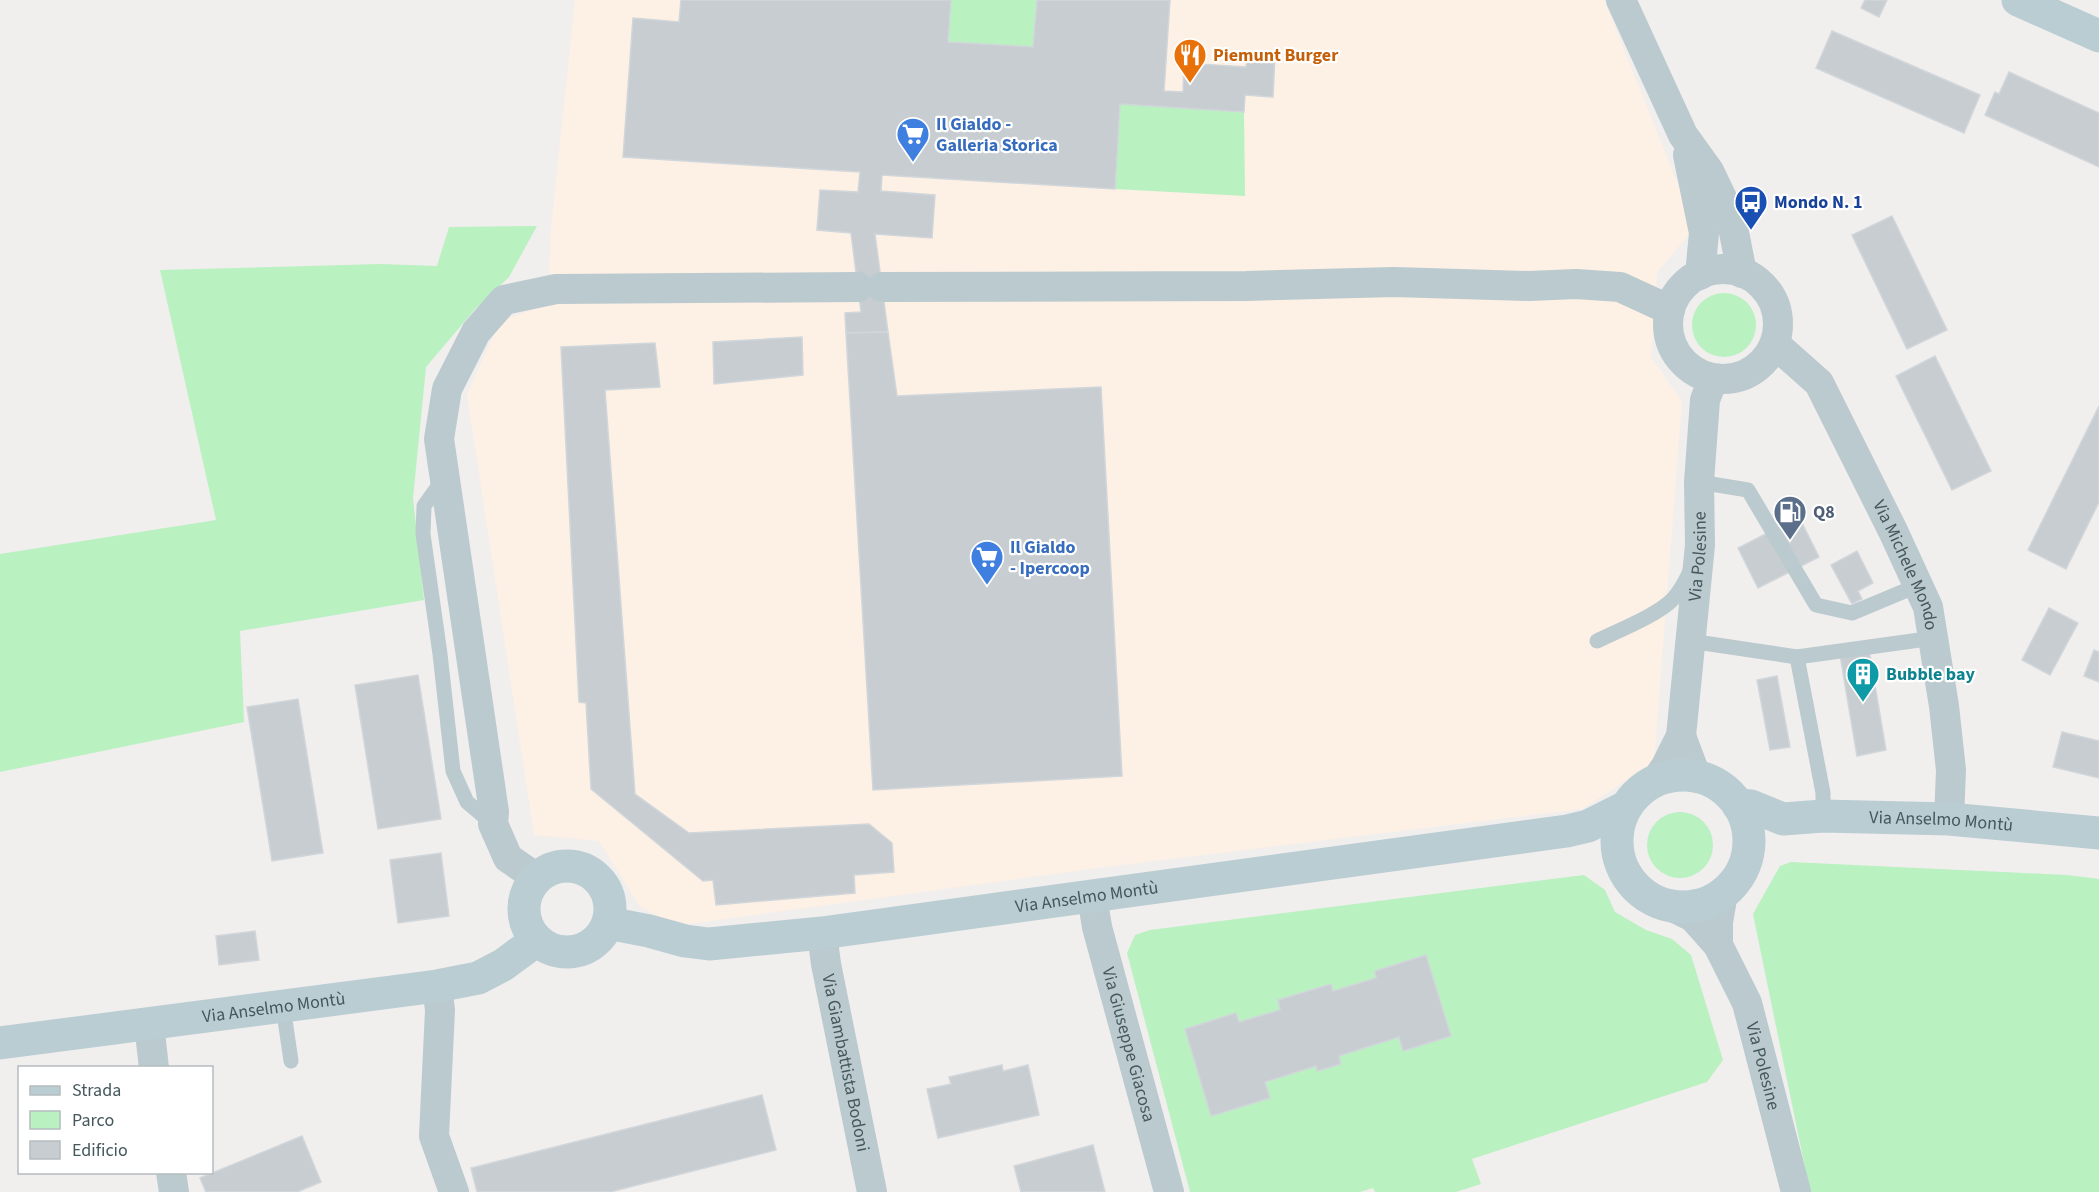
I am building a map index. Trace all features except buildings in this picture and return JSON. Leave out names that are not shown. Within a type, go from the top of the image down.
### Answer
[{"type":"street","points":[[1621,0],[1683,135],[1709,171],[1731,217],[1742,273]]},
{"type":"street","points":[[2018,0],[2099,36]]},
{"type":"street","points":[[1683,135],[1704,233],[1700,275]]},
{"type":"street","points":[[1728,269],[1742,273],[1757,281],[1769,294],[1776,310],[1778,327],[1774,344],[1767,357],[1756,368],[1735,377],[1713,379],[1696,372],[1682,361],[1673,346],[1669,328],[1670,310],[1682,290],[1700,275],[1714,270],[1728,269]]},
{"type":"street","points":[[537,878],[508,858],[493,824],[494,812],[439,439],[447,389],[476,332],[504,300],[556,289],[1246,286],[1394,282],[1529,286],[1576,284],[1620,287],[1670,310]]},
{"type":"street","name":"Via Michele Mondo","points":[[1774,344],[1819,383],[1928,607],[1944,706],[1951,770],[1949,819]]},
{"type":"street","name":"Via Polesine","points":[[1656,781],[1681,736],[1700,545],[1699,482],[1705,400],[1713,379]]},
{"type":"street","name":"Via Polesine","points":[[1681,736],[1696,776]]},
{"type":"street","points":[[1748,854],[1749,836],[1746,820],[1738,805],[1727,792],[1712,782],[1696,776],[1682,775],[1656,781],[1644,787],[1626,807],[1619,824],[1617,840],[1619,858],[1633,884],[1656,902],[1671,906],[1689,906],[1707,902],[1723,893],[1735,882],[1759,836],[1783,819]]},
{"type":"street","name":"Via Anselmo Montù","points":[[1738,805],[1751,806],[1783,819],[1823,816],[1949,819],[2099,833]]},
{"type":"street","name":"Via Anselmo Montù","points":[[608,923],[685,941],[709,944],[822,933],[1567,831],[1588,826],[1626,807]]},
{"type":"street","name":"Via Anselmo Montù","points":[[1567,831],[1601,843],[1619,858]]},
{"type":"street","points":[[563,866],[578,867],[591,873],[602,882],[609,895],[608,923],[601,936],[590,945],[577,951],[562,952],[549,948],[537,940],[529,928],[525,909],[529,890],[537,878],[549,870],[563,866]]},
{"type":"street","name":"Via Polesine","points":[[1718,945],[1718,922],[1723,893]]},
{"type":"street","name":"Via Giuseppe Giacosa","points":[[1092,896],[1097,927],[1169,1192]]},
{"type":"street","name":"Via Polesine","points":[[1671,906],[1693,917],[1718,945],[1747,1002],[1796,1192]]},
{"type":"street","name":"Via Giambattista Bodoni","points":[[822,933],[826,964],[872,1192]]},
{"type":"street","name":"Via Anselmo Montù","points":[[0,1043],[437,986],[478,978],[502,965],[537,940]]},
{"type":"street","points":[[437,986],[440,1010],[434,1136],[454,1192]]},
{"type":"street","points":[[149,1024],[154,1066]]},
{"type":"street","points":[[171,1174],[174,1192]]},
{"type":"lane","points":[[1699,482],[1748,489],[1816,605],[1852,613],[1919,585]]},
{"type":"lane","points":[[1597,641],[1658,610],[1672,600],[1686,580],[1700,545]]},
{"type":"lane","points":[[1690,641],[1797,657],[1934,638]]},
{"type":"lane","points":[[1797,657],[1823,793],[1823,816]]},
{"type":"lane","points":[[283,1006],[291,1060]]},
{"type":"shaded area","points":[[575,0],[1604,0],[1695,227],[1657,273],[1651,357],[1682,401],[1654,763],[1582,809],[1105,867],[675,926],[639,906],[599,841],[534,835],[467,395],[500,321],[548,304],[551,227]]},
{"type":"green space","points":[[951,0],[1037,0],[1033,47],[948,42]]},
{"type":"green space","points":[[1120,104],[1244,112],[1245,196],[1115,189]]},
{"type":"green space","points":[[537,226],[509,277],[476,308],[426,367],[413,498],[424,600],[240,631],[244,722],[0,772],[0,554],[216,520],[160,270],[380,264],[437,266],[449,227]]},
{"type":"green space","points":[[1718,293],[1730,293],[1747,302],[1754,313],[1756,325],[1754,337],[1747,348],[1730,357],[1718,357],[1706,352],[1697,343],[1692,331],[1692,319],[1697,307],[1706,298]]},
{"type":"green space","points":[[1673,812],[1687,812],[1699,817],[1708,826],[1713,845],[1711,858],[1704,869],[1687,878],[1673,878],[1661,873],[1652,864],[1647,852],[1647,838],[1652,826],[1661,817]]},
{"type":"green space","points":[[1791,862],[2067,875],[2099,879],[2099,1192],[1810,1192],[1753,914],[1780,866]]},
{"type":"green space","points":[[1584,875],[1605,890],[1615,912],[1646,930],[1672,939],[1691,955],[1723,1060],[1707,1082],[1472,1159],[1481,1184],[1456,1192],[1375,1192],[1373,1188],[1360,1192],[1190,1192],[1127,953],[1135,935],[1150,930]]},
{"type":"place","name":"Piemunt Burger","points":[[1190,84]]},
{"type":"place","name":"Il Gialdo - Galleria Storica","points":[[913,163]]},
{"type":"place","name":"Mondo N. 1","points":[[1751,231]]},
{"type":"place","name":"Q8","points":[[1790,541]]},
{"type":"place","name":"Il Gialdo - Ipercoop","points":[[987,586]]},
{"type":"place","name":"Bubble bay","points":[[1863,703]]}]
